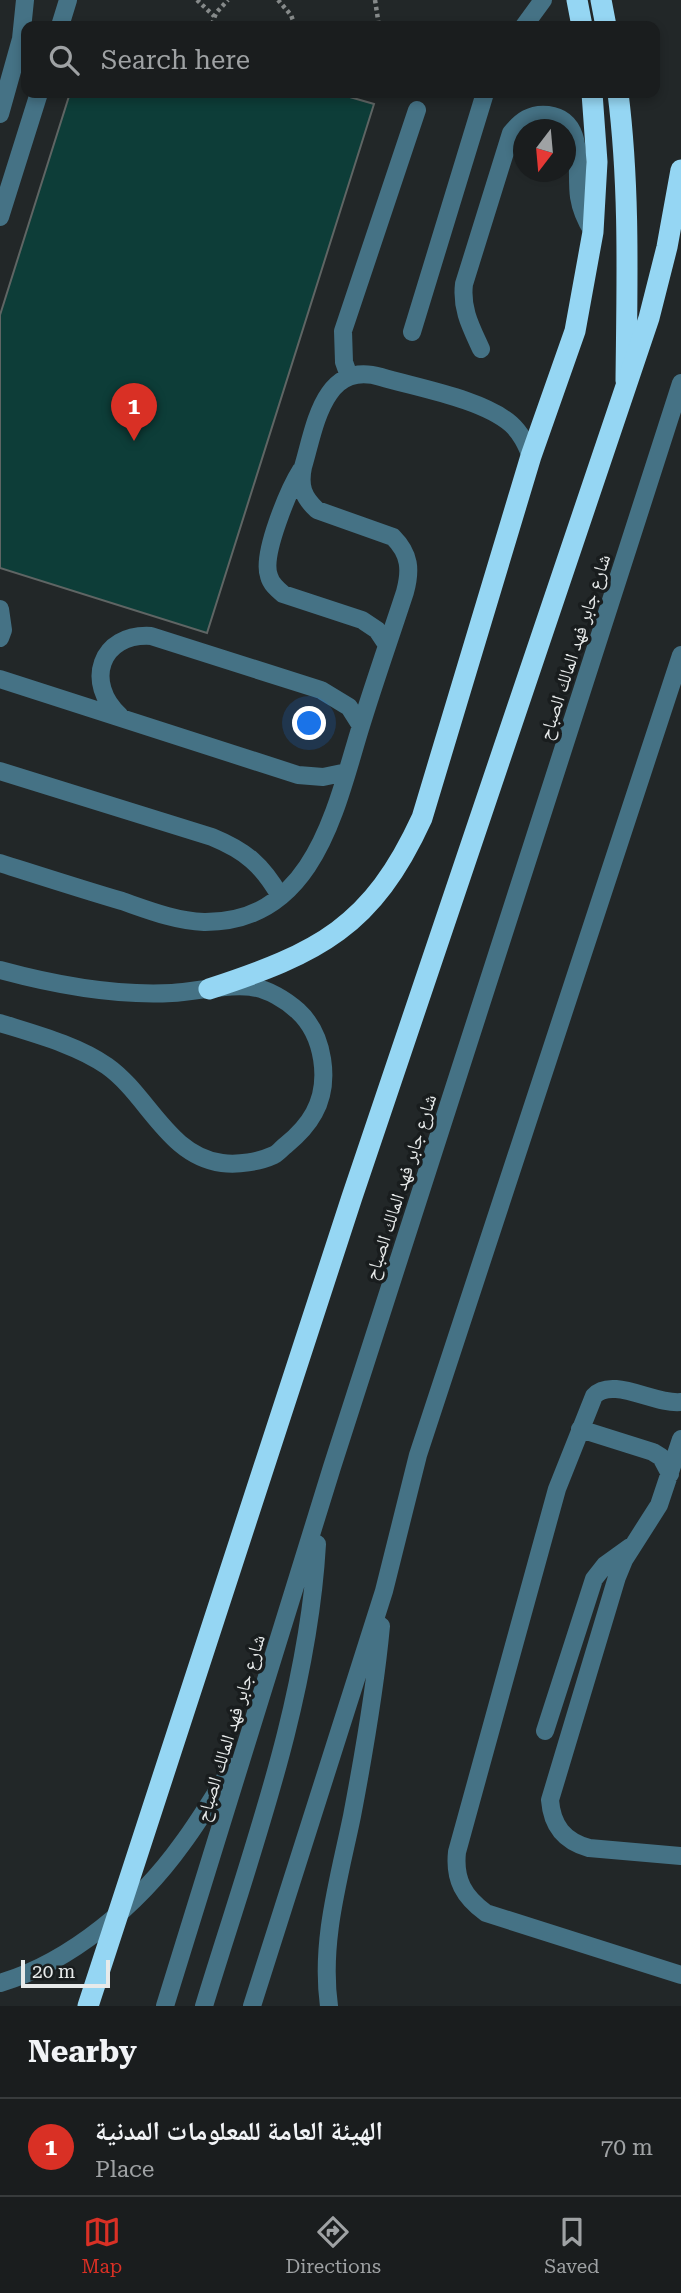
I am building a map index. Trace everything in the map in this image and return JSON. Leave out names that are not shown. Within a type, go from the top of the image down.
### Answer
[{"type":"highway","points":[[576,0],[581,21]]},
{"type":"highway","points":[[601,0],[605,21]]},
{"type":"highway","points":[[209,989],[295,957],[328,939],[360,915],[406,853],[422,818],[531,457],[575,331],[593,232],[597,162],[592,98]]},
{"type":"highway","points":[[618,98],[628,212],[626,384]]},
{"type":"highway","points":[[88,2006],[352,1197],[649,318],[667,247],[681,170]]},
{"type":"street","points":[[23,21],[25,0]]},
{"type":"street","points":[[62,21],[68,0]]},
{"type":"street","points":[[528,21],[543,0]]},
{"type":"street","points":[[0,114],[21,39]]},
{"type":"street","points":[[0,217],[37,98]]},
{"type":"street","points":[[411,332],[483,98]]},
{"type":"street","points":[[349,376],[342,347],[343,331],[417,110]]},
{"type":"street","points":[[481,349],[466,314],[462,296],[464,284],[511,133],[519,123],[541,114],[553,115],[572,128],[576,139],[579,197],[583,213],[593,232]]},
{"type":"street","points":[[0,863],[184,920],[225,920],[263,907],[280,896],[298,880],[313,861],[332,820],[410,568],[407,556],[393,537],[317,510],[308,502],[301,479],[303,467],[326,397],[339,381],[349,376],[370,374],[498,414],[513,426],[524,440],[531,457]]},
{"type":"street","name":"شارع جابر فهد المالك الصباح","points":[[165,2006],[340,1441],[681,383]]},
{"type":"street","points":[[303,467],[280,515],[267,565],[269,576],[283,594],[370,624],[387,645]]},
{"type":"street","points":[[0,609],[0,638]]},
{"type":"street","points":[[122,718],[104,698],[100,687],[102,663],[108,652],[117,644],[139,635],[151,636],[321,690],[349,707],[361,726]]},
{"type":"street","points":[[252,2006],[384,1591],[418,1455],[681,655]]},
{"type":"street","points":[[0,679],[298,775],[323,776],[347,772]]},
{"type":"street","points":[[0,771],[234,846],[253,859],[280,896]]},
{"type":"street","points":[[0,970],[40,981],[116,991],[171,993],[251,986],[277,996],[299,1012],[315,1034],[323,1060],[323,1087],[314,1112],[306,1124],[298,1135],[274,1155],[248,1163],[221,1163],[195,1154],[173,1138],[136,1092],[107,1066],[59,1042],[0,1023]]},
{"type":"street","points":[[681,1402],[667,1403],[618,1388],[606,1388],[594,1396],[556,1489],[457,1852],[456,1866],[464,1893],[486,1913],[681,1975]]},
{"type":"street","points":[[580,1429],[653,1452],[661,1458],[670,1474]]},
{"type":"street","points":[[681,1439],[659,1505],[633,1545],[617,1577],[550,1800],[551,1814],[557,1826],[565,1837],[576,1844],[589,1848],[681,1856]]},
{"type":"street","points":[[204,2006],[293,1706],[310,1618],[318,1516]]},
{"type":"street","points":[[545,1731],[594,1579],[605,1565],[633,1545]]},
{"type":"street","points":[[329,2006],[326,1985],[328,1931],[367,1732],[384,1591]]},
{"type":"street","points":[[0,1983],[57,1958],[104,1927],[146,1889],[182,1845],[246,1747]]},
{"type":"path","points":[[197,0],[215,16]]},
{"type":"path","points":[[213,21],[228,0]]},
{"type":"path","points":[[278,0],[293,21]]},
{"type":"path","points":[[375,0],[378,21]]},
{"type":"building","points":[[68,98],[353,98],[374,104],[207,633],[0,568],[0,315]]},
{"type":"place","name":"الهيئة العامة للمعلومات المدنية","points":[[134,441]]}]
